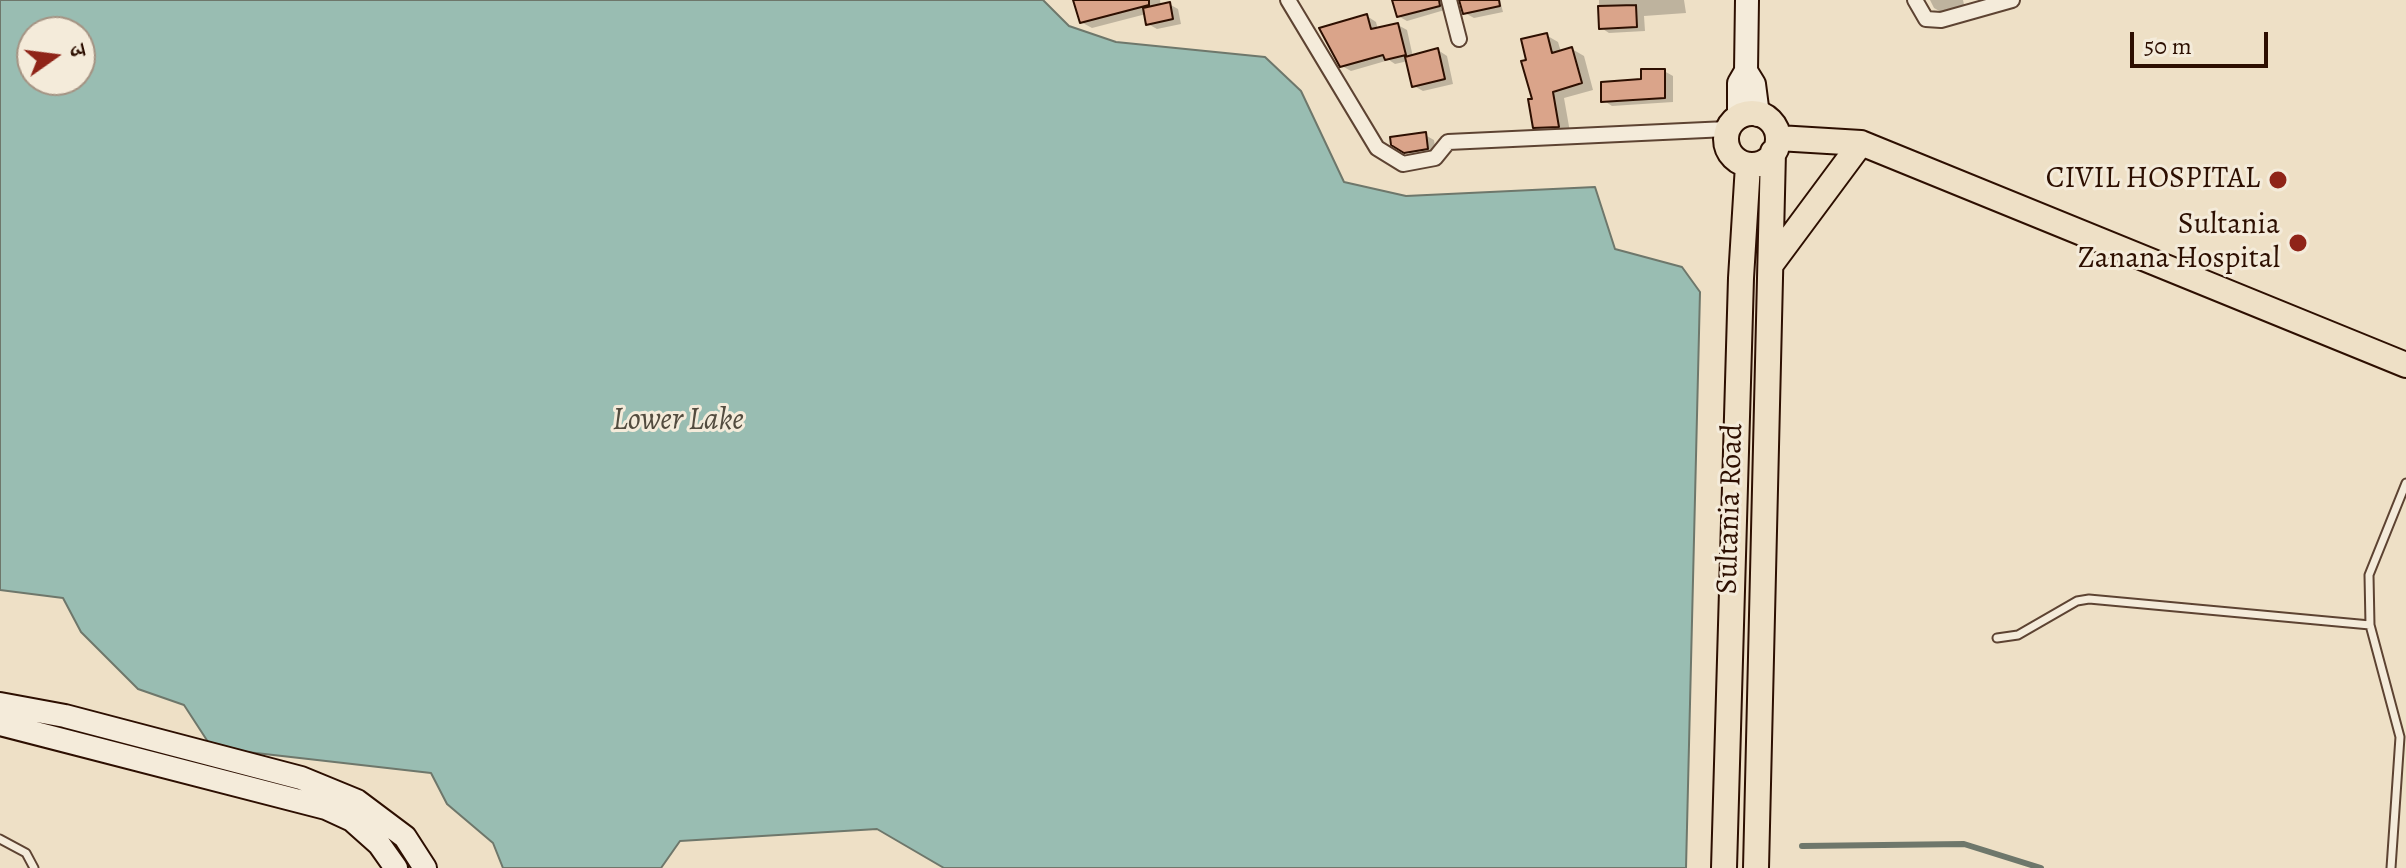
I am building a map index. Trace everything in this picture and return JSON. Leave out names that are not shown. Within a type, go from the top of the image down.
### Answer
[{"type":"main road","points":[[1776,145],[1768,118],[1741,120],[1729,151],[1748,165],[1762,162],[1776,145],[1861,143],[2406,365]]},
{"type":"main road","points":[[1772,263],[1861,143]]},
{"type":"main road","name":"Sultania Road","points":[[1756,868],[1776,145]]},
{"type":"main road","name":"Sultania Road","points":[[1724,868],[1741,278],[1748,165]]},
{"type":"street","points":[[1288,0],[1377,148],[1403,164],[1435,158],[1448,142],[1741,120],[1739,83],[1746,71],[1747,0]]},
{"type":"street","points":[[1449,0],[1459,39]]},
{"type":"street","points":[[1915,0],[1926,19],[1941,20],[2012,0]]},
{"type":"street","points":[[0,704],[65,716],[301,778],[357,801],[405,837],[425,868]]},
{"type":"street","points":[[0,724],[326,808],[352,820],[379,844],[396,868]]},
{"type":"lane","points":[[2391,868],[2400,737],[2370,625],[2369,575],[2406,483]]},
{"type":"lane","points":[[1997,638],[2018,635],[2067,606],[2089,599],[2370,625]]},
{"type":"lane","points":[[0,839],[26,853],[34,868]]},
{"type":"water","name":"Lower Lake","points":[[0,0],[1043,0],[1069,26],[1116,42],[1265,57],[1301,91],[1344,182],[1406,196],[1595,187],[1615,249],[1682,267],[1700,292],[1686,868],[944,868],[877,829],[680,841],[661,868],[503,868],[493,843],[447,804],[431,773],[212,748],[184,705],[138,689],[81,632],[63,598],[0,590]]},
{"type":"building","points":[[1073,0],[1149,0],[1149,5],[1080,23]]},
{"type":"building","points":[[1392,0],[1439,0],[1440,6],[1397,17]]},
{"type":"building","points":[[1459,0],[1499,0],[1500,6],[1463,14]]},
{"type":"building","points":[[1170,2],[1173,19],[1146,25],[1143,8]]},
{"type":"building","points":[[1636,5],[1637,27],[1599,29],[1598,6]]},
{"type":"building","points":[[1367,14],[1371,29],[1398,23],[1406,55],[1385,60],[1383,55],[1340,67],[1319,28]]},
{"type":"building","points":[[1547,33],[1552,53],[1572,47],[1582,83],[1553,92],[1559,127],[1533,128],[1528,99],[1532,99],[1521,61],[1526,60],[1521,39]]},
{"type":"building","points":[[1438,48],[1445,79],[1412,87],[1405,57]]},
{"type":"building","points":[[1641,69],[1665,69],[1665,98],[1601,102],[1601,82],[1641,79]]},
{"type":"building","points":[[1426,132],[1428,149],[1404,153],[1391,145],[1390,137]]},
{"type":"waterway","points":[[1802,846],[1964,844],[2041,868]]},
{"type":"place","name":"CIVIL HOSPITAL","points":[[2278,180]]},
{"type":"place","name":"Sultania Zanana Hospital","points":[[2298,243]]}]
